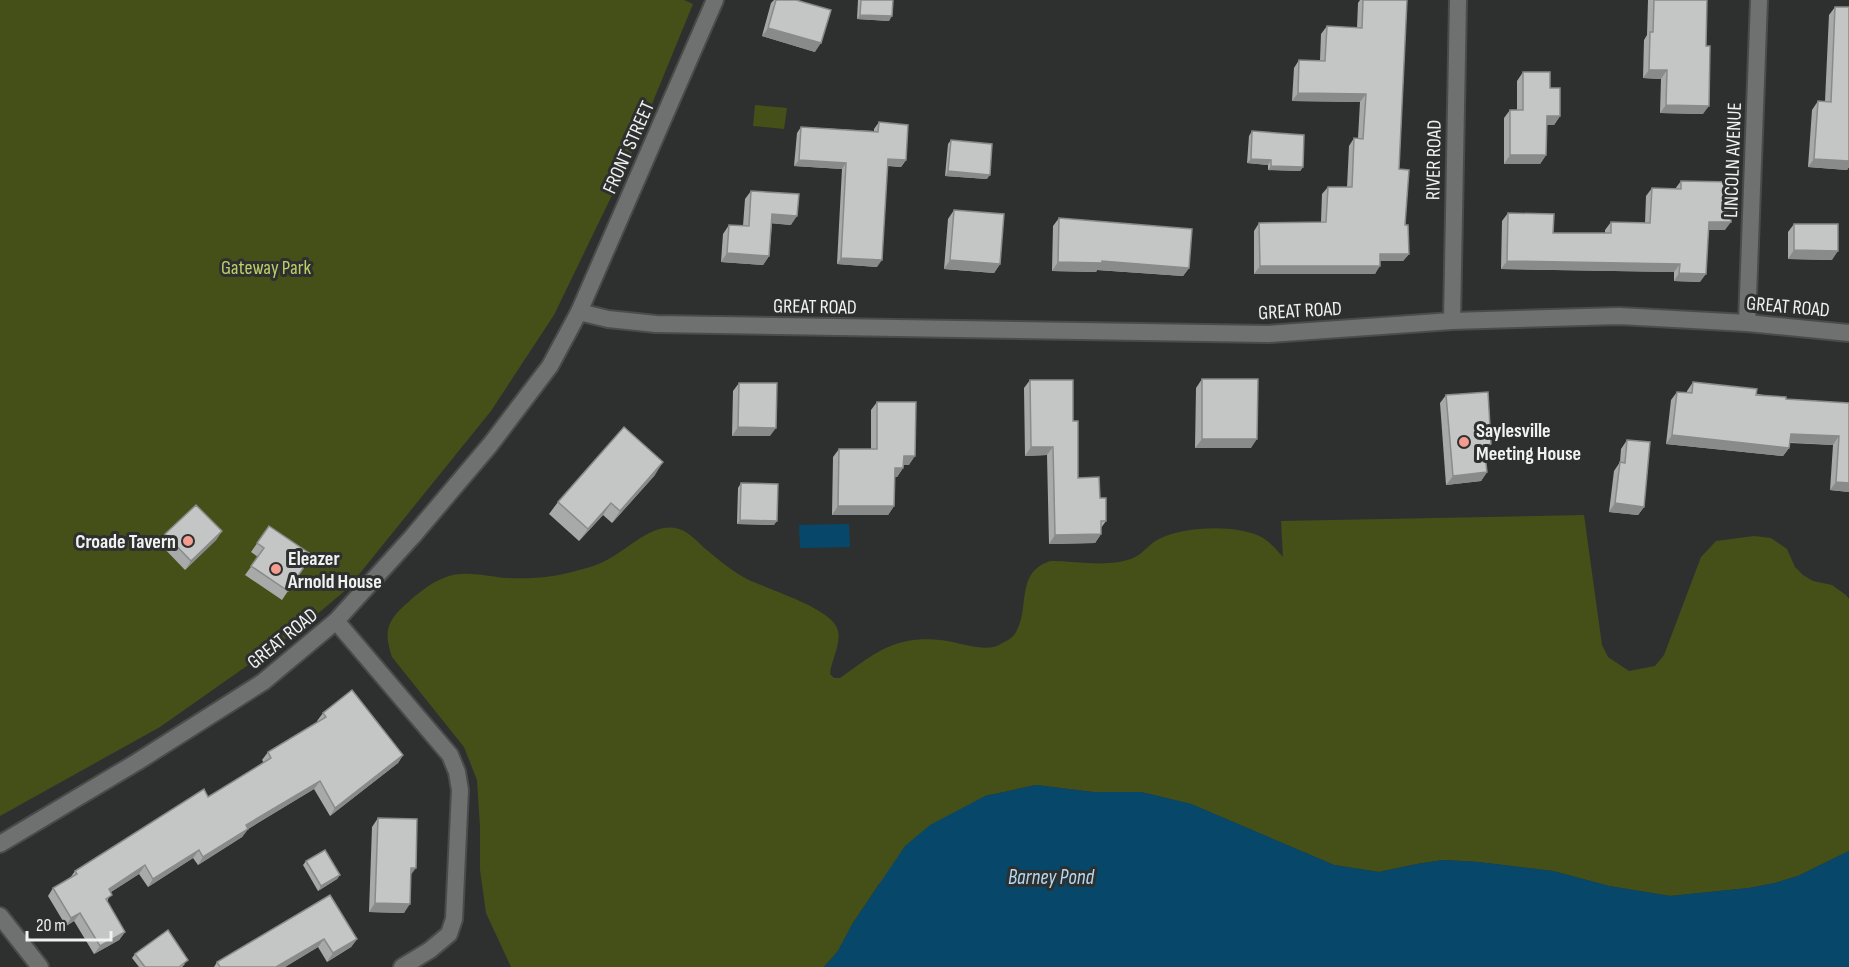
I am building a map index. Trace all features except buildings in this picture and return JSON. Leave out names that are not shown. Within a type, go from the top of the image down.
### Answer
[{"type":"main road","name":"FRONT STREET","points":[[579,312],[716,0]]},
{"type":"main road","name":"RIVER ROAD","points":[[1452,321],[1458,0]]},
{"type":"main road","name":"LINCOLN AVENUE","points":[[1747,322],[1760,0]]},
{"type":"main road","name":"GREAT ROAD","points":[[0,844],[137,762],[263,682],[336,621],[413,536],[523,404],[550,366],[579,312],[608,319],[656,324],[1268,334],[1452,321],[1619,316],[1747,322],[1849,333]]},
{"type":"main road","points":[[336,621],[450,755],[457,772],[460,790],[454,919],[449,934],[430,950],[402,967]]},
{"type":"main road","points":[[0,916],[40,967]]},
{"type":"green space","name":"Gateway Park","points":[[0,0],[684,0],[693,4],[629,160],[554,315],[491,411],[348,588],[302,627],[160,727],[0,816]]},
{"type":"green space","points":[[755,105],[787,108],[784,129],[753,126]]},
{"type":"green space","points":[[1584,515],[1602,645],[1608,657],[1629,671],[1655,666],[1664,655],[1701,557],[1716,541],[1754,536],[1771,538],[1787,549],[1795,567],[1803,575],[1813,581],[1832,585],[1846,595],[1849,599],[1849,851],[1798,876],[1775,883],[1670,896],[1609,886],[1553,871],[1478,862],[1443,860],[1379,872],[1334,865],[1191,804],[1141,792],[1093,792],[1036,785],[985,796],[879,884],[853,923],[838,951],[824,967],[511,967],[486,913],[480,870],[477,780],[464,747],[392,657],[388,641],[388,628],[399,611],[424,589],[446,577],[468,574],[530,578],[564,574],[603,562],[650,533],[669,528],[687,533],[721,562],[745,578],[808,605],[830,619],[836,626],[839,637],[830,674],[834,678],[840,678],[874,654],[902,642],[930,639],[986,648],[999,645],[1013,636],[1019,625],[1027,583],[1039,566],[1051,561],[1114,563],[1124,561],[1137,556],[1159,539],[1183,531],[1211,528],[1252,533],[1266,540],[1283,557],[1281,521]]},
{"type":"water","points":[[849,524],[850,547],[800,548],[799,525]]},
{"type":"water","name":"Barney Pond","points":[[1036,785],[1093,792],[1141,792],[1191,804],[1334,865],[1379,872],[1443,860],[1478,862],[1553,871],[1609,886],[1670,896],[1775,883],[1798,876],[1849,851],[1849,967],[824,967],[838,951],[853,923],[905,846],[930,825],[985,796]]},
{"type":"place","name":"Saylesville Meeting House","points":[[1464,442]]},
{"type":"place","name":"Croade Tavern","points":[[188,541]]},
{"type":"place","name":"Eleazer Arnold House","points":[[276,569]]}]
